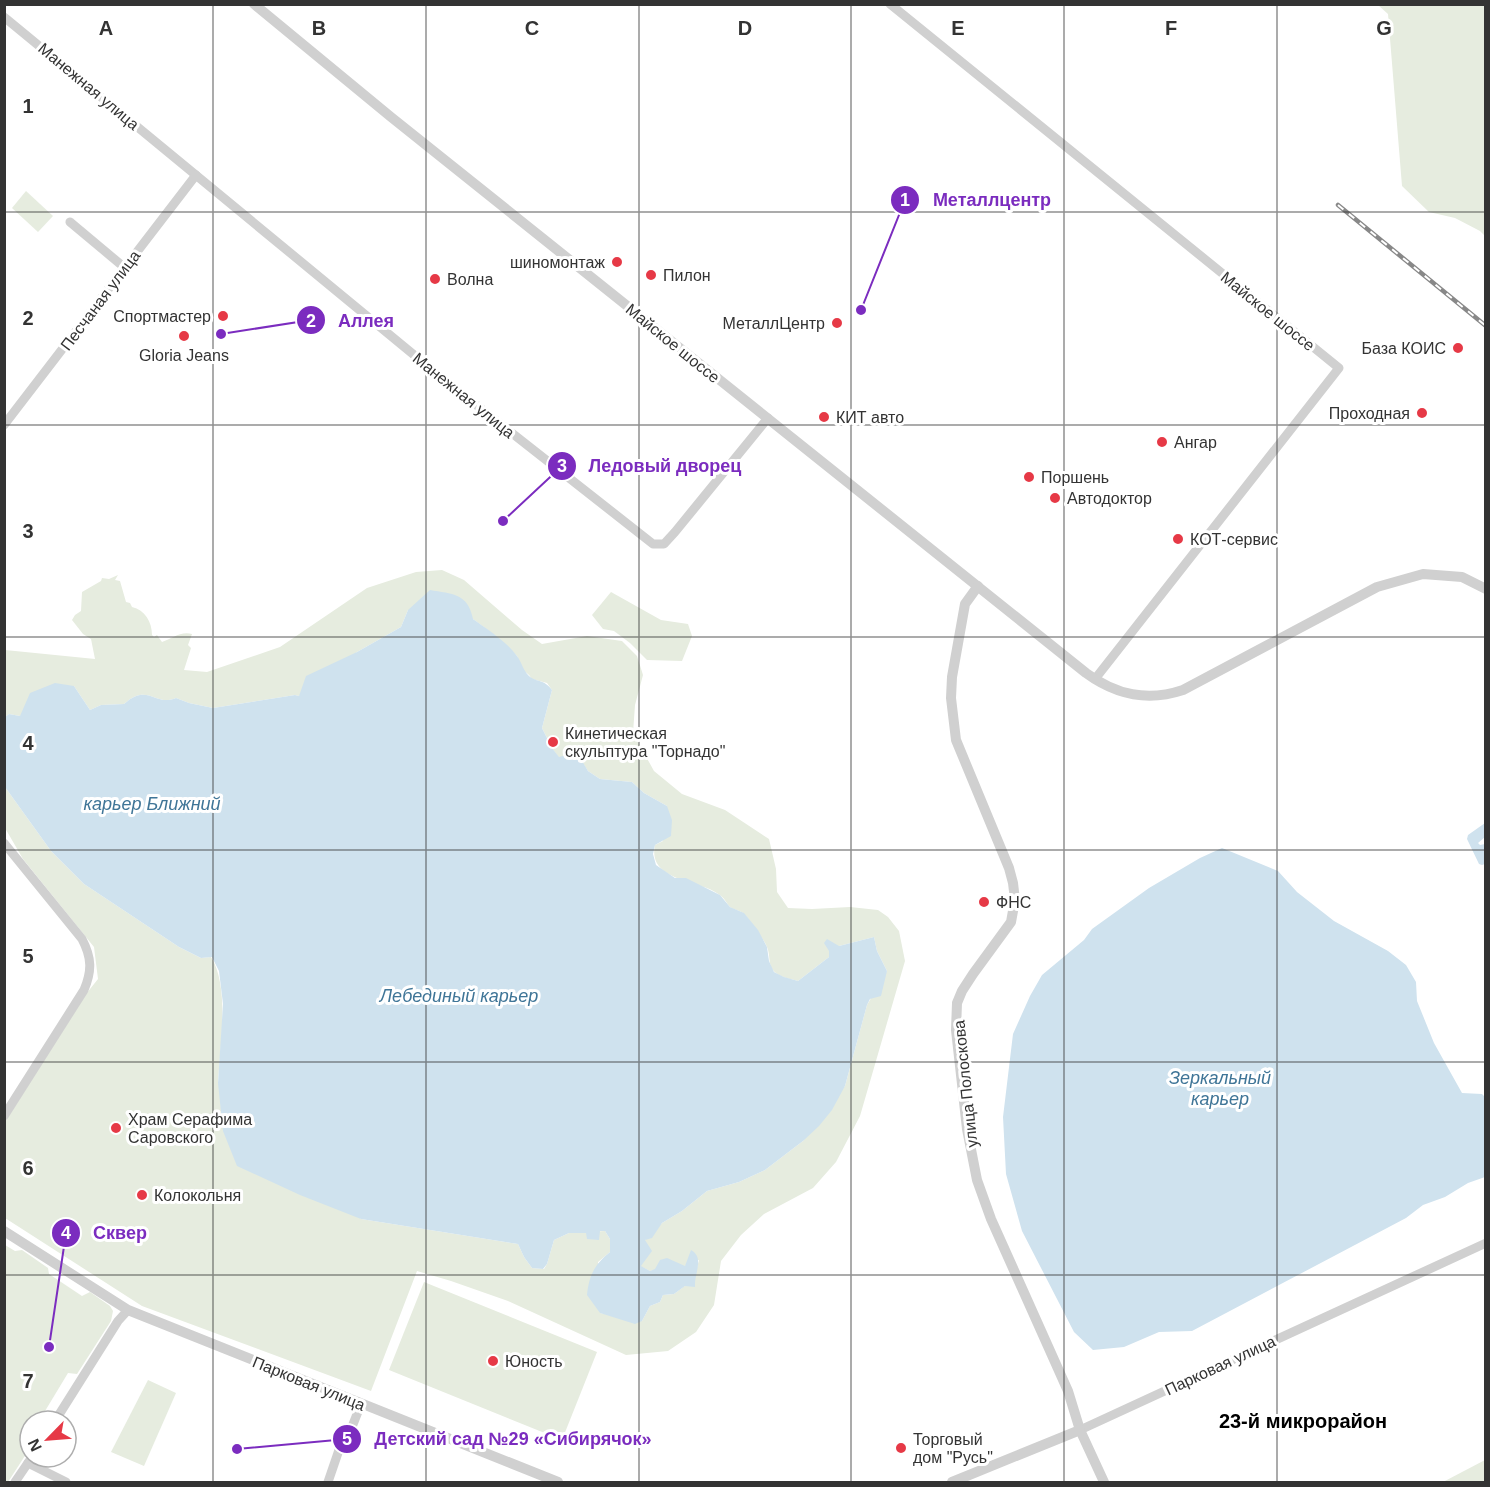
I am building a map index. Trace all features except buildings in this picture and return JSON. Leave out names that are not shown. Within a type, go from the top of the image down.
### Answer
[{"type":"street","name":"Майское шоссе","points":[[254,4],[391,117],[1095,679],[1122,693],[1153,697],[1168,695],[1210,677],[1377,587],[1423,574],[1462,577],[1485,589]]},
{"type":"street","name":"Майское шоссе","points":[[890,4],[1339,368],[1095,679]]},
{"type":"street","name":"Манежная улица","points":[[4,17],[442,378],[653,544],[664,544],[675,532],[768,418]]},
{"type":"street","name":"Песчаная улица","points":[[4,425],[196,175]]},
{"type":"street","points":[[70,222],[124,268]]},
{"type":"street","name":"улица Полоскова","points":[[978,586],[965,604],[952,677],[951,698],[956,740],[1009,868],[1015,900],[1011,921],[1006,931],[973,974],[957,1003],[956,1030],[967,1129],[977,1180],[991,1219],[1068,1391],[1080,1430],[1104,1482]]},
{"type":"street","points":[[4,843],[82,939],[88,951],[91,967],[84,990],[4,1116]]},
{"type":"street","name":"Парковая улица","points":[[4,1231],[128,1310],[558,1482]]},
{"type":"street","name":"Парковая улица","points":[[952,1482],[1080,1430],[1485,1243]]},
{"type":"street","points":[[63,1409],[118,1321],[128,1310]]},
{"type":"street","points":[[328,1482],[339,1447],[348,1437],[361,1404]]},
{"type":"street","points":[[15,1482],[24,1469]]},
{"type":"street","points":[[45,1469],[66,1482]]},
{"type":"shaded area","points":[[1378,5],[1485,5],[1485,236],[1455,218],[1429,212],[1402,186],[1388,14]]},
{"type":"shaded area","points":[[26,191],[53,216],[38,232],[12,208]]},
{"type":"shaded area","points":[[442,570],[464,580],[522,630],[542,644],[587,636],[622,641],[637,656],[643,675],[635,705],[633,733],[654,771],[682,794],[725,810],[769,839],[776,869],[777,892],[788,908],[850,907],[878,910],[888,917],[899,931],[905,961],[860,1116],[836,1162],[813,1188],[764,1214],[741,1235],[721,1261],[714,1305],[696,1332],[668,1351],[626,1355],[508,1301],[417,1271],[371,1391],[142,1306],[5,1218],[5,1122],[86,994],[98,979],[94,947],[23,859],[5,828],[5,787],[51,851],[84,884],[179,947],[201,958],[211,957],[217,970],[222,1001],[218,1083],[361,1219],[518,1244],[532,1268],[544,1269],[554,1240],[569,1233],[605,1231],[610,1239],[610,1252],[598,1262],[600,1313],[642,1321],[650,1306],[660,1302],[663,1295],[674,1294],[694,1279],[699,1260],[685,1266],[659,1265],[655,1270],[650,1271],[640,1266],[645,1240],[662,1223],[682,1211],[707,1191],[739,1182],[765,1170],[803,1141],[845,1086],[867,1005],[887,971],[877,951],[874,937],[839,946],[829,951],[829,957],[798,981],[776,973],[771,967],[766,944],[743,913],[730,907],[712,890],[678,878],[659,867],[655,857],[655,845],[663,841],[667,806],[644,793],[632,782],[600,779],[588,771],[577,754],[559,758],[542,728],[552,690],[547,683],[532,679],[523,670],[517,656],[473,619],[408,610],[401,627],[357,652],[299,696],[213,708],[176,698],[162,700],[139,695],[124,704],[101,705],[90,710],[74,686],[20,716],[9,714],[5,717],[5,650],[95,659],[91,639],[83,634],[72,620],[81,611],[82,592],[101,581],[102,578],[109,579],[118,575],[115,580],[120,581],[126,602],[144,614],[151,626],[152,635],[154,637],[157,635],[162,642],[180,634],[192,634],[188,645],[191,648],[184,670],[207,672],[280,647],[367,588],[416,572]]},
{"type":"shaded area","points":[[611,592],[661,620],[688,624],[692,636],[682,661],[647,660],[614,631],[603,629],[592,615]]},
{"type":"shaded area","points":[[5,1245],[15,1251],[22,1250],[48,1268],[49,1274],[82,1296],[90,1292],[110,1306],[113,1311],[111,1321],[77,1374],[68,1373],[46,1409],[18,1409],[18,1467],[8,1482],[4,1482]]},
{"type":"shaded area","name":"Юность","points":[[424,1282],[597,1352],[562,1440],[389,1370]]},
{"type":"shaded area","points":[[148,1380],[176,1393],[144,1466],[111,1452]]},
{"type":"shaded area","points":[[1485,1460],[1485,1482],[1443,1482]]},
{"type":"water","name":"Лебединый карьер","points":[[430,590],[452,594],[463,599],[471,610],[473,619],[508,645],[529,676],[546,684],[552,690],[542,728],[559,757],[578,754],[588,771],[600,779],[632,782],[644,793],[667,806],[672,820],[671,836],[655,845],[653,854],[656,865],[675,878],[686,878],[720,895],[730,907],[744,913],[758,930],[767,947],[769,961],[774,972],[798,981],[829,957],[829,951],[824,943],[827,939],[839,946],[874,937],[877,951],[887,971],[881,996],[870,999],[867,1005],[845,1086],[832,1110],[819,1126],[765,1170],[739,1182],[707,1191],[682,1211],[662,1223],[652,1238],[645,1240],[652,1251],[641,1266],[650,1271],[655,1269],[660,1260],[667,1258],[685,1266],[691,1250],[697,1257],[698,1266],[695,1287],[685,1286],[674,1294],[663,1295],[660,1302],[650,1306],[642,1321],[635,1324],[600,1313],[587,1295],[594,1271],[600,1261],[610,1252],[610,1239],[605,1231],[600,1231],[599,1240],[587,1239],[586,1233],[569,1233],[554,1240],[547,1264],[543,1269],[532,1268],[518,1244],[361,1219],[300,1195],[237,1166],[223,1131],[218,1083],[223,1004],[219,971],[212,957],[201,958],[179,947],[84,884],[51,851],[5,787],[5,717],[9,714],[20,716],[30,693],[55,683],[74,686],[90,710],[101,705],[124,704],[139,695],[162,700],[176,698],[213,708],[299,696],[306,676],[357,652],[401,627],[408,610]]},
{"type":"water","points":[[1485,823],[1485,837],[1478,843],[1485,844],[1485,864],[1482,865],[1479,864],[1467,839],[1468,835]]},
{"type":"water","name":"Зеркальный карьер","points":[[1222,848],[1278,871],[1297,892],[1334,921],[1388,951],[1406,965],[1416,982],[1417,1001],[1434,1043],[1462,1093],[1482,1094],[1485,1097],[1485,1177],[1423,1205],[1406,1218],[1192,1331],[1159,1332],[1124,1347],[1093,1350],[1074,1332],[1022,1231],[1006,1174],[1003,1117],[1013,1034],[1042,975],[1084,940],[1092,929],[1149,888],[1200,858]]},
{"type":"railway","points":[[1338,205],[1486,326]]},
{"type":"place","name":"шиномонтаж","points":[[617,262]]},
{"type":"place","name":"Пилон","points":[[651,275]]},
{"type":"place","name":"Волна","points":[[435,279]]},
{"type":"place","name":"Металлцентр","points":[[861,310]]},
{"type":"place","name":"Спортмастер","points":[[223,316]]},
{"type":"place","name":"МеталлЦентр","points":[[837,323]]},
{"type":"place","name":"Аллея","points":[[221,334]]},
{"type":"place","name":"Gloria Jeans","points":[[184,336]]},
{"type":"place","name":"База КОИС","points":[[1458,348]]},
{"type":"place","name":"Проходная","points":[[1422,413]]},
{"type":"place","name":"КИТ авто","points":[[824,417]]},
{"type":"place","name":"Ангар","points":[[1162,442]]},
{"type":"place","name":"Поршень","points":[[1029,477]]},
{"type":"place","name":"Автодоктор","points":[[1055,498]]},
{"type":"place","name":"Ледовый дворец","points":[[503,521]]},
{"type":"place","name":"КОТ-сервис","points":[[1178,539]]},
{"type":"place","name":"Кинетическая скульптура \"Торнадо\"","points":[[553,742]]},
{"type":"place","name":"ФНС","points":[[984,902]]},
{"type":"place","name":"Храм Серафима Саровского","points":[[116,1128]]},
{"type":"place","name":"Колокольня","points":[[142,1195]]},
{"type":"place","name":"Сквер","points":[[49,1347]]},
{"type":"place","name":"Юность","points":[[493,1361]]},
{"type":"place","name":"Торговый дом \"Русь\"","points":[[901,1448]]},
{"type":"place","name":"Детский сад №29 «Сибирячок»","points":[[237,1449]]},
{"type":"district","name":"23-й микрорайон","points":[[1303,1421]]},
{"type":"water label","name":"карьер Ближний","points":[[152,804]]}]
